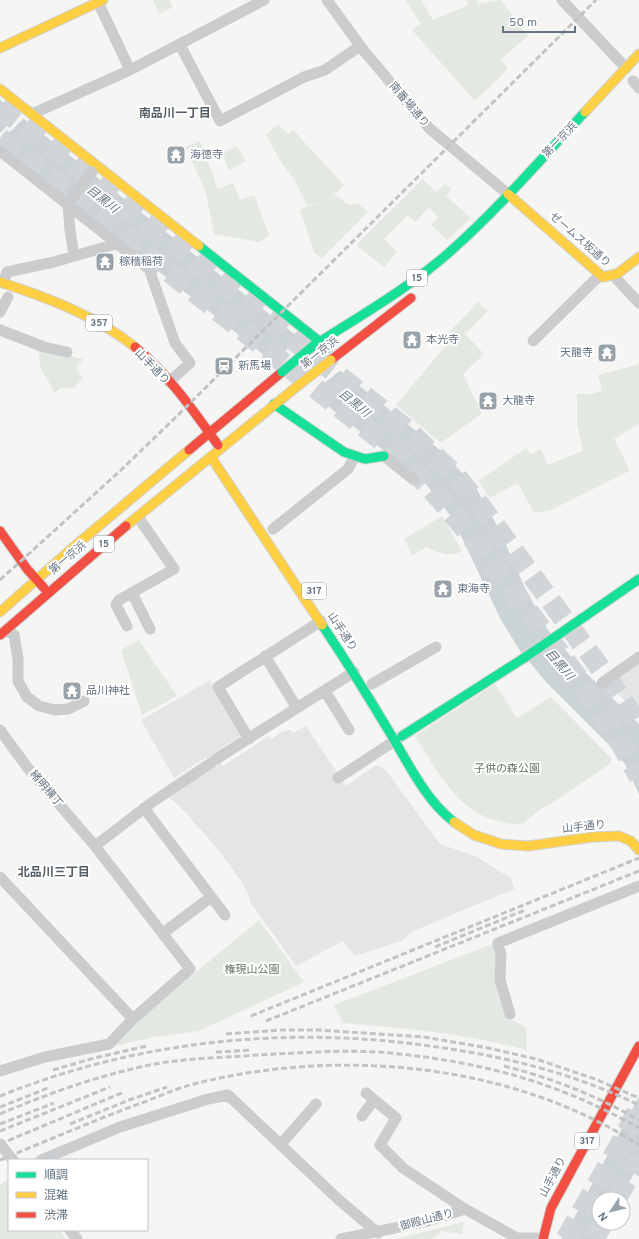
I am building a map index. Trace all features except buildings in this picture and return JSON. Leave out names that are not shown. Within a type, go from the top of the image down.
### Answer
[{"type":"main road","points":[[0,48],[100,1]]},
{"type":"main road","name":"第一京浜","points":[[0,612],[84,536],[198,439],[210,434],[317,344],[390,297],[430,269],[473,231],[639,54]]},
{"type":"main road","points":[[0,89],[32,114],[95,169],[334,358]]},
{"type":"main road","name":"ゼームス坂通り","points":[[508,194],[520,200],[600,275],[607,278],[614,276],[639,257]]},
{"type":"main road","points":[[510,211],[520,200]]},
{"type":"main road","name":"山手通り","points":[[1,283],[59,302],[123,337],[144,355],[169,382],[223,452]]},
{"type":"main road","name":"第一京浜","points":[[3,632],[47,592],[211,457],[223,452],[274,404],[417,294]]},
{"type":"main road","points":[[274,404],[332,445],[354,457],[365,459],[384,456]]},
{"type":"main road","name":"山手通り","points":[[198,439],[398,738],[423,788],[439,810],[457,825],[480,838],[503,845],[515,846],[619,836],[630,841],[639,850]]},
{"type":"main road","points":[[0,533],[47,592]]},
{"type":"main road","points":[[398,738],[524,658],[639,579]]},
{"type":"main road","name":"山手通り","points":[[393,720],[398,738],[410,748]]},
{"type":"main road","points":[[428,778],[447,803],[464,819],[484,829],[502,834],[521,836]]},
{"type":"main road","name":"山手通り","points":[[543,1239],[550,1208],[639,1046]]},
{"type":"main road","name":"山手通り","points":[[564,1204],[601,1136]]},
{"type":"main road","points":[[554,1234],[557,1224]]},
{"type":"street","points":[[32,114],[130,70],[264,0]]},
{"type":"street","name":"南番場通り","points":[[327,0],[360,46],[429,128],[508,194]]},
{"type":"street","points":[[562,0],[626,68]]},
{"type":"street","points":[[100,1],[130,70]]},
{"type":"street","points":[[180,45],[220,121],[304,78],[325,70],[360,46]]},
{"type":"street","points":[[0,151],[69,203],[116,244],[149,269],[175,343],[190,363],[169,382]]},
{"type":"street","points":[[74,256],[70,230],[69,203],[95,169]]},
{"type":"street","points":[[1,283],[7,272],[116,244]]},
{"type":"street","points":[[533,341],[600,275]]},
{"type":"street","points":[[614,276],[639,303]]},
{"type":"street","points":[[0,312],[7,297]]},
{"type":"street","points":[[0,330],[44,348],[67,352]]},
{"type":"street","points":[[384,456],[414,480]]},
{"type":"street","points":[[273,529],[348,469],[354,457]]},
{"type":"street","points":[[127,626],[116,606],[119,600],[174,569],[138,517]]},
{"type":"street","points":[[132,593],[150,629]]},
{"type":"street","points":[[249,739],[218,687],[321,621]]},
{"type":"street","points":[[3,632],[14,635],[18,659],[18,681],[27,697],[39,706],[55,710],[68,709],[84,701]]},
{"type":"street","points":[[372,684],[436,647]]},
{"type":"street","points":[[265,656],[297,708]]},
{"type":"street","points":[[602,682],[639,657]]},
{"type":"street","points":[[95,846],[144,808],[214,761],[354,672]]},
{"type":"street","points":[[325,691],[349,730]]},
{"type":"street","name":"緒明横丁","points":[[0,730],[27,767],[95,846],[190,968],[133,1018]]},
{"type":"street","points":[[338,778],[398,738]]},
{"type":"street","points":[[144,808],[225,915]]},
{"type":"street","points":[[0,877],[133,1018],[109,1044],[45,1057],[0,1070]]},
{"type":"street","points":[[510,1014],[500,980],[501,955],[498,943],[639,886]]},
{"type":"street","points":[[163,933],[211,897]]},
{"type":"street","points":[[43,1159],[120,1127],[208,1098],[228,1095],[339,1200],[378,1233]]},
{"type":"street","points":[[362,1116],[370,1097],[396,1118],[380,1145],[403,1168],[465,1209],[517,1238],[543,1239]]},
{"type":"street","points":[[281,1144],[316,1104]]},
{"type":"street","points":[[0,1144],[12,1159]]},
{"type":"street","name":"御殿山通り","points":[[341,1239],[378,1233],[424,1222],[465,1209]]},
{"type":"street","points":[[71,1231],[77,1239]]},
{"type":"shaded area","points":[[639,662],[639,715],[607,683]]},
{"type":"shaded area","points":[[210,680],[243,734],[214,753],[223,766],[269,736],[272,740],[280,732],[290,730],[293,733],[306,726],[346,786],[376,765],[385,769],[440,844],[475,856],[511,878],[514,889],[411,932],[403,940],[355,956],[343,941],[296,966],[250,902],[249,896],[241,881],[217,848],[186,813],[169,797],[214,767],[206,757],[174,778],[141,720]]},
{"type":"green space","points":[[153,0],[169,0],[173,7],[159,14]]},
{"type":"green space","points":[[421,0],[433,20],[469,5],[466,0],[476,0],[479,4],[501,0],[528,36],[501,59],[508,69],[475,101],[412,30],[421,24],[406,1]]},
{"type":"green space","points":[[278,124],[288,134],[293,130],[344,185],[326,203],[335,195],[347,204],[358,204],[368,212],[322,258],[314,252],[300,210],[307,206],[326,202],[307,205],[294,179],[281,162],[266,135]]},
{"type":"green space","points":[[200,141],[218,189],[233,183],[240,200],[254,195],[269,235],[260,242],[214,234],[206,193],[186,147]]},
{"type":"green space","points":[[237,146],[246,161],[229,170],[222,153]]},
{"type":"green space","points":[[423,179],[436,192],[445,184],[451,189],[446,196],[471,218],[447,240],[431,225],[438,217],[429,208],[415,222],[408,215],[384,239],[397,252],[384,267],[356,245]]},
{"type":"green space","points":[[478,302],[488,311],[465,334],[484,354],[463,374],[482,413],[441,443],[396,405],[447,344],[445,337]]},
{"type":"green space","points":[[39,349],[83,359],[76,368],[83,378],[74,388],[60,388],[55,393],[40,367]]},
{"type":"green space","points":[[639,364],[639,424],[614,439],[629,471],[551,510],[534,513],[518,483],[490,498],[478,481],[526,448],[531,454],[541,449],[548,465],[583,451],[577,424],[577,394],[590,394],[602,391],[598,375]]},
{"type":"green space","points":[[442,516],[462,551],[453,554],[444,554],[427,547],[412,555],[404,539]]},
{"type":"green space","points":[[139,640],[177,696],[142,715],[121,650]]},
{"type":"green space","name":"子供の森公園","points":[[495,684],[517,718],[551,697],[611,758],[611,763],[551,804],[543,807],[523,824],[503,822],[485,817],[470,808],[445,783],[415,736]]},
{"type":"green space","name":"権現山公園","points":[[259,920],[304,982],[199,1031],[154,1037],[114,1046],[143,1016]]},
{"type":"green space","points":[[495,943],[498,959],[497,991],[505,1017],[526,1027],[527,1050],[504,1044],[435,1032],[343,1023],[334,1005]]},
{"type":"green space","points":[[8,1179],[8,1231],[60,1231],[67,1239],[0,1239],[0,1185]]},
{"type":"green space","points":[[464,1222],[462,1234],[441,1231],[440,1234],[437,1234],[436,1237],[433,1237],[432,1239],[395,1239]]},
{"type":"water","name":"目黒川","points":[[0,100],[445,454],[476,488],[499,529],[524,586],[547,629],[583,670],[639,724],[639,794],[625,764],[608,744],[547,683],[520,651],[500,618],[453,519],[426,484],[0,145]]},
{"type":"water","points":[[639,1096],[639,1165],[624,1191],[591,1191],[591,1231],[602,1231],[598,1239],[561,1239],[571,1221],[572,1222]]},
{"type":"pier","points":[[19,114],[24,118],[0,142],[0,133]]},
{"type":"pier","points":[[302,338],[341,370],[310,394],[270,362]]},
{"type":"tunnel","points":[[0,107],[406,429],[454,474],[476,500],[601,669],[639,725]]},
{"type":"tunnel","points":[[0,138],[391,448],[446,506],[496,568],[587,691],[615,733],[639,777]]},
{"type":"tunnel","points":[[566,1239],[621,1143],[639,1108]]},
{"type":"tunnel","points":[[621,1191],[639,1159]]},
{"type":"tunnel","points":[[594,1239],[598,1231]]},
{"type":"railway","points":[[0,580],[120,471],[176,417],[596,0]]},
{"type":"railway","points":[[251,1016],[639,858]]},
{"type":"railway","points":[[266,1021],[639,871]]},
{"type":"railway","points":[[435,947],[525,910]]},
{"type":"railway","points":[[226,1034],[281,1030],[318,1030],[424,1037],[488,1048],[536,1059],[595,1079],[639,1098]]},
{"type":"railway","points":[[0,1096],[53,1077],[106,1062],[160,1050],[215,1042],[270,1038],[326,1038],[381,1040],[437,1047],[490,1056],[541,1068],[566,1076],[590,1084],[639,1105]]},
{"type":"railway","points":[[53,1070],[94,1058],[147,1046]]},
{"type":"railway","points":[[216,1052],[252,1050]]},
{"type":"railway","points":[[0,1114],[53,1093],[89,1081],[126,1070],[159,1063],[257,1055],[357,1051],[390,1053],[457,1062],[519,1077],[549,1086],[579,1098],[639,1128]]},
{"type":"railway","points":[[0,1160],[110,1115],[194,1084],[250,1073],[307,1066],[365,1065],[423,1070],[481,1080],[536,1096],[589,1117],[639,1145]]},
{"type":"railway","points":[[504,1066],[574,1088],[639,1120]]},
{"type":"railway","points":[[0,1131],[110,1087]]},
{"type":"railway","points":[[70,1124],[129,1100],[167,1087]]},
{"type":"railway","points":[[0,1107],[48,1088]]},
{"type":"railway","points":[[0,1144],[124,1092]]},
{"type":"railway","points":[[0,1124],[54,1103]]},
{"type":"traffic: fast","points":[[313,346],[403,288],[437,263],[504,199],[585,112]]},
{"type":"traffic: fast","points":[[199,246],[328,348]]},
{"type":"traffic: fast","points":[[282,372],[313,346]]},
{"type":"traffic: fast","points":[[274,404],[344,452],[365,459],[384,456]]},
{"type":"traffic: fast","points":[[555,637],[639,579]]},
{"type":"traffic: fast","points":[[322,625],[425,791],[443,813],[454,822]]},
{"type":"traffic: fast","points":[[524,658],[555,637]]},
{"type":"traffic: fast","points":[[402,736],[524,658]]},
{"type":"traffic: slow","points":[[0,48],[103,0]]},
{"type":"traffic: slow","points":[[585,112],[639,54]]},
{"type":"traffic: slow","points":[[0,89],[199,246]]},
{"type":"traffic: slow","points":[[508,194],[603,277],[617,274],[639,257]]},
{"type":"traffic: slow","points":[[0,282],[36,294],[70,308],[104,326],[135,347]]},
{"type":"traffic: slow","points":[[300,384],[331,360]]},
{"type":"traffic: slow","points":[[126,526],[300,384]]},
{"type":"traffic: slow","points":[[0,612],[69,551],[189,450]]},
{"type":"traffic: slow","points":[[211,457],[322,625]]},
{"type":"traffic: slow","points":[[454,822],[474,835],[501,844],[528,846],[593,837],[619,836],[631,841],[639,850]]},
{"type":"traffic: jam","points":[[331,360],[411,298]]},
{"type":"traffic: jam","points":[[135,347],[169,381],[218,445]]},
{"type":"traffic: jam","points":[[189,450],[282,372]]},
{"type":"traffic: jam","points":[[0,635],[126,526]]},
{"type":"traffic: jam","points":[[0,531],[27,569],[44,588]]},
{"type":"traffic: jam","points":[[543,1239],[551,1208],[639,1046]]},
{"type":"place","name":"海徳寺","points":[[176,155]]},
{"type":"place","name":"稼穡稲荷","points":[[105,262]]},
{"type":"place","name":"本光寺","points":[[412,340]]},
{"type":"place","name":"天龍寺","points":[[607,353]]},
{"type":"place","name":"新馬場","points":[[224,366]]},
{"type":"place","name":"大龍寺","points":[[488,401]]},
{"type":"place","name":"東海寺","points":[[443,589]]},
{"type":"place","name":"品川神社","points":[[72,691]]},
{"type":"district","name":"南品川一丁目","points":[[175,114]]},
{"type":"district","name":"北品川三丁目","points":[[54,873]]}]
